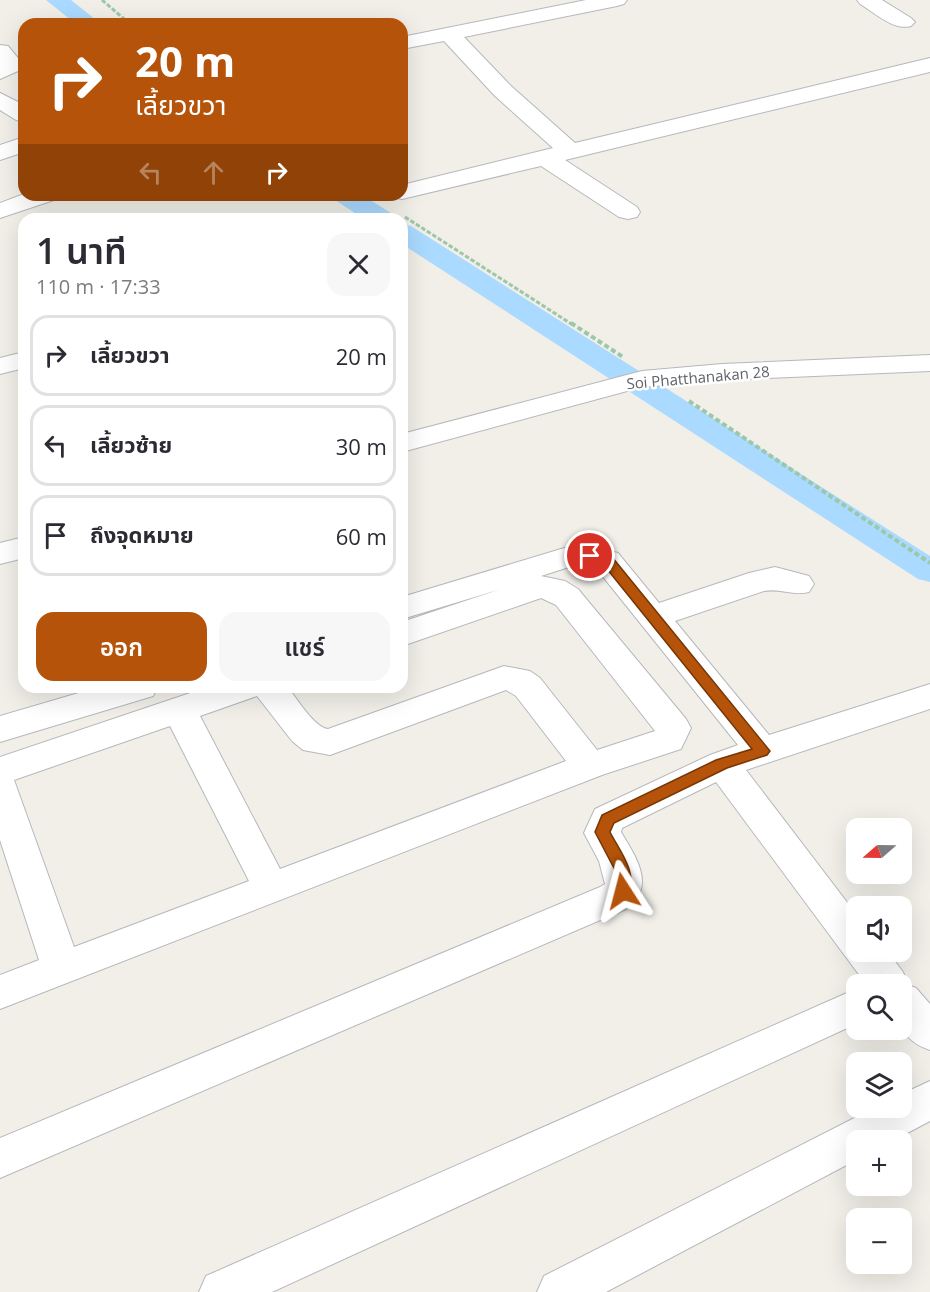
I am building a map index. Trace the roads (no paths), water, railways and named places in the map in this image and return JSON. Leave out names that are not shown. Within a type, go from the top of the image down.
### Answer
[{"type":"street","points":[[408,42],[616,0]]},
{"type":"street","points":[[867,0],[904,22]]},
{"type":"street","points":[[448,34],[502,90],[570,151]]},
{"type":"street","points":[[0,51],[10,66],[0,72]]},
{"type":"street","points":[[408,190],[930,66]]},
{"type":"street","points":[[0,100],[18,111]]},
{"type":"street","points":[[0,153],[18,146]]},
{"type":"street","points":[[544,157],[628,212]]},
{"type":"street","points":[[0,211],[28,201]]},
{"type":"street","points":[[0,366],[18,362]]},
{"type":"street","name":"Soi Phatthanakan 28","points":[[408,441],[642,379],[722,372],[930,363]]},
{"type":"street","points":[[0,554],[18,549]]},
{"type":"street","points":[[408,606],[571,556],[590,556],[607,560],[762,751]]},
{"type":"street","points":[[654,616],[760,581],[775,578],[798,584]]},
{"type":"street","points":[[0,992],[590,766],[669,740],[674,728],[567,597],[554,589],[540,587],[408,632]]},
{"type":"street","points":[[275,693],[304,732],[315,741],[330,742],[504,678],[518,680],[528,687],[590,766]]},
{"type":"street","points":[[0,729],[121,693]]},
{"type":"street","points":[[0,771],[227,693]]},
{"type":"street","points":[[0,1158],[613,898],[623,891],[625,881],[623,872],[602,832],[608,819],[722,764],[930,696]]},
{"type":"street","points":[[179,709],[271,888]]},
{"type":"street","points":[[722,764],[846,929]]},
{"type":"street","points":[[0,786],[62,969]]},
{"type":"street","points":[[872,962],[881,974]]},
{"type":"street","points":[[222,1292],[846,1011]]},
{"type":"street","points":[[912,1012],[930,1033]]},
{"type":"street","points":[[560,1292],[930,1100]]},
{"type":"waterway","points":[[57,0],[82,18]]},
{"type":"waterway","points":[[354,201],[372,213]]},
{"type":"waterway","points":[[408,236],[930,571]]}]
